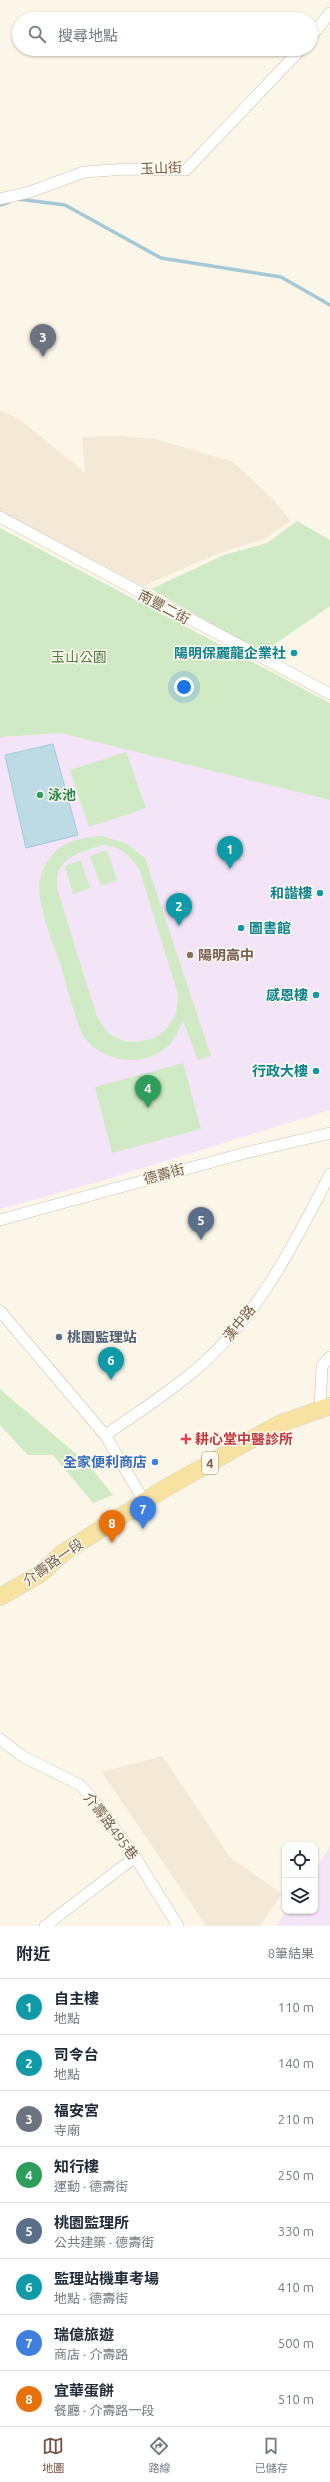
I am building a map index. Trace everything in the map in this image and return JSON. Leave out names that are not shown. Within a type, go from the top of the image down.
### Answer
[{"type":"main road","name":"4","points":[[144,1501],[279,1424],[325,1407]]},
{"type":"main road","name":"介壽路一段","points":[[0,1597],[40,1574],[63,1553],[144,1501]]},
{"type":"street","points":[[318,28],[330,13]]},
{"type":"street","name":"玉山街","points":[[0,199],[30,192],[84,172],[127,169],[186,170],[294,56]]},
{"type":"street","name":"南豐二街","points":[[0,517],[330,694]]},
{"type":"street","name":"德壽街","points":[[0,1220],[222,1159],[330,1133]]},
{"type":"street","name":"漢中路","points":[[105,1435],[194,1371],[222,1344],[257,1302],[285,1262],[330,1174]]},
{"type":"street","points":[[0,1311],[105,1435],[144,1501]]},
{"type":"street","points":[[325,1407],[322,1366],[330,1357]]},
{"type":"street","name":"介壽路495巷","points":[[0,1739],[22,1756],[80,1785],[93,1799],[135,1857],[178,1926]]},
{"type":"street","points":[[45,1926],[135,1857]]},
{"type":"shaded area","points":[[0,411],[18,418],[85,473],[82,437],[122,436],[156,439],[233,462],[272,498],[291,521],[264,539],[217,554],[143,586],[0,511]]},
{"type":"shaded area","name":"陽明高中","points":[[60,733],[330,800],[330,1110],[104,1180],[0,1209],[0,737]]},
{"type":"shaded area","points":[[162,1756],[230,1857],[282,1894],[260,1926],[206,1926],[102,1772]]},
{"type":"shaded area","points":[[330,1847],[330,1926],[276,1926],[284,1914],[318,1914],[318,1865]]},
{"type":"green space","points":[[297,521],[330,540],[330,606],[262,653],[151,589],[224,555],[267,543]]},
{"type":"green space","name":"玉山公園","points":[[0,528],[330,703],[330,800],[60,733],[0,737]]},
{"type":"green space","points":[[126,752],[146,808],[89,827],[70,770]]},
{"type":"green space","points":[[102,836],[127,844],[145,858],[211,1056],[198,1060],[183,1021],[172,1042],[163,1050],[152,1056],[140,1059],[127,1060],[115,1058],[103,1053],[93,1046],[81,1032],[45,919],[39,885],[41,875],[46,865],[51,856],[57,850],[73,841]],"holes":[[[103,845],[115,847],[124,852],[132,859],[139,869],[178,994],[176,1014],[167,1028],[155,1038],[137,1042],[123,1041],[108,1033],[97,1017],[58,892],[57,881],[59,871],[68,859],[84,851]]]},
{"type":"green space","points":[[107,850],[117,880],[101,886],[90,856]]},
{"type":"green space","points":[[81,860],[90,888],[73,894],[65,866]]},
{"type":"green space","points":[[183,1063],[201,1129],[112,1153],[95,1087]]},
{"type":"green space","points":[[0,1389],[88,1464],[113,1495],[93,1503],[53,1455],[28,1455],[0,1425]]},
{"type":"water","name":"泳池","points":[[53,744],[78,835],[26,848],[5,755]]},
{"type":"waterway","points":[[18,199],[65,205],[161,258],[281,277],[330,305]]},
{"type":"waterway","points":[[0,205],[9,202]]},
{"type":"place","name":"福安宮","points":[[43,357]]},
{"type":"place","name":"陽明保麗龍企業社","points":[[294,653]]},
{"type":"place","name":"泳池","points":[[40,795]]},
{"type":"place","name":"自主樓","points":[[230,869]]},
{"type":"place","name":"和諧樓","points":[[320,893]]},
{"type":"place","name":"司令台","points":[[179,926]]},
{"type":"place","name":"圖書館","points":[[241,928]]},
{"type":"place","name":"陽明高中","points":[[190,955]]},
{"type":"place","name":"感恩樓","points":[[316,995]]},
{"type":"place","name":"行政大樓","points":[[316,1071]]},
{"type":"place","name":"知行樓","points":[[148,1108]]},
{"type":"place","name":"桃園監理所","points":[[201,1240]]},
{"type":"place","name":"桃園監理站","points":[[59,1337]]},
{"type":"place","name":"監理站機車考場","points":[[111,1380]]},
{"type":"place","name":"耕心堂中醫診所","points":[[186,1439]]},
{"type":"place","name":"全家便利商店","points":[[155,1462]]},
{"type":"place","name":"瑞億旅遊","points":[[143,1529]]},
{"type":"place","name":"宜華蛋餅","points":[[112,1543]]}]
